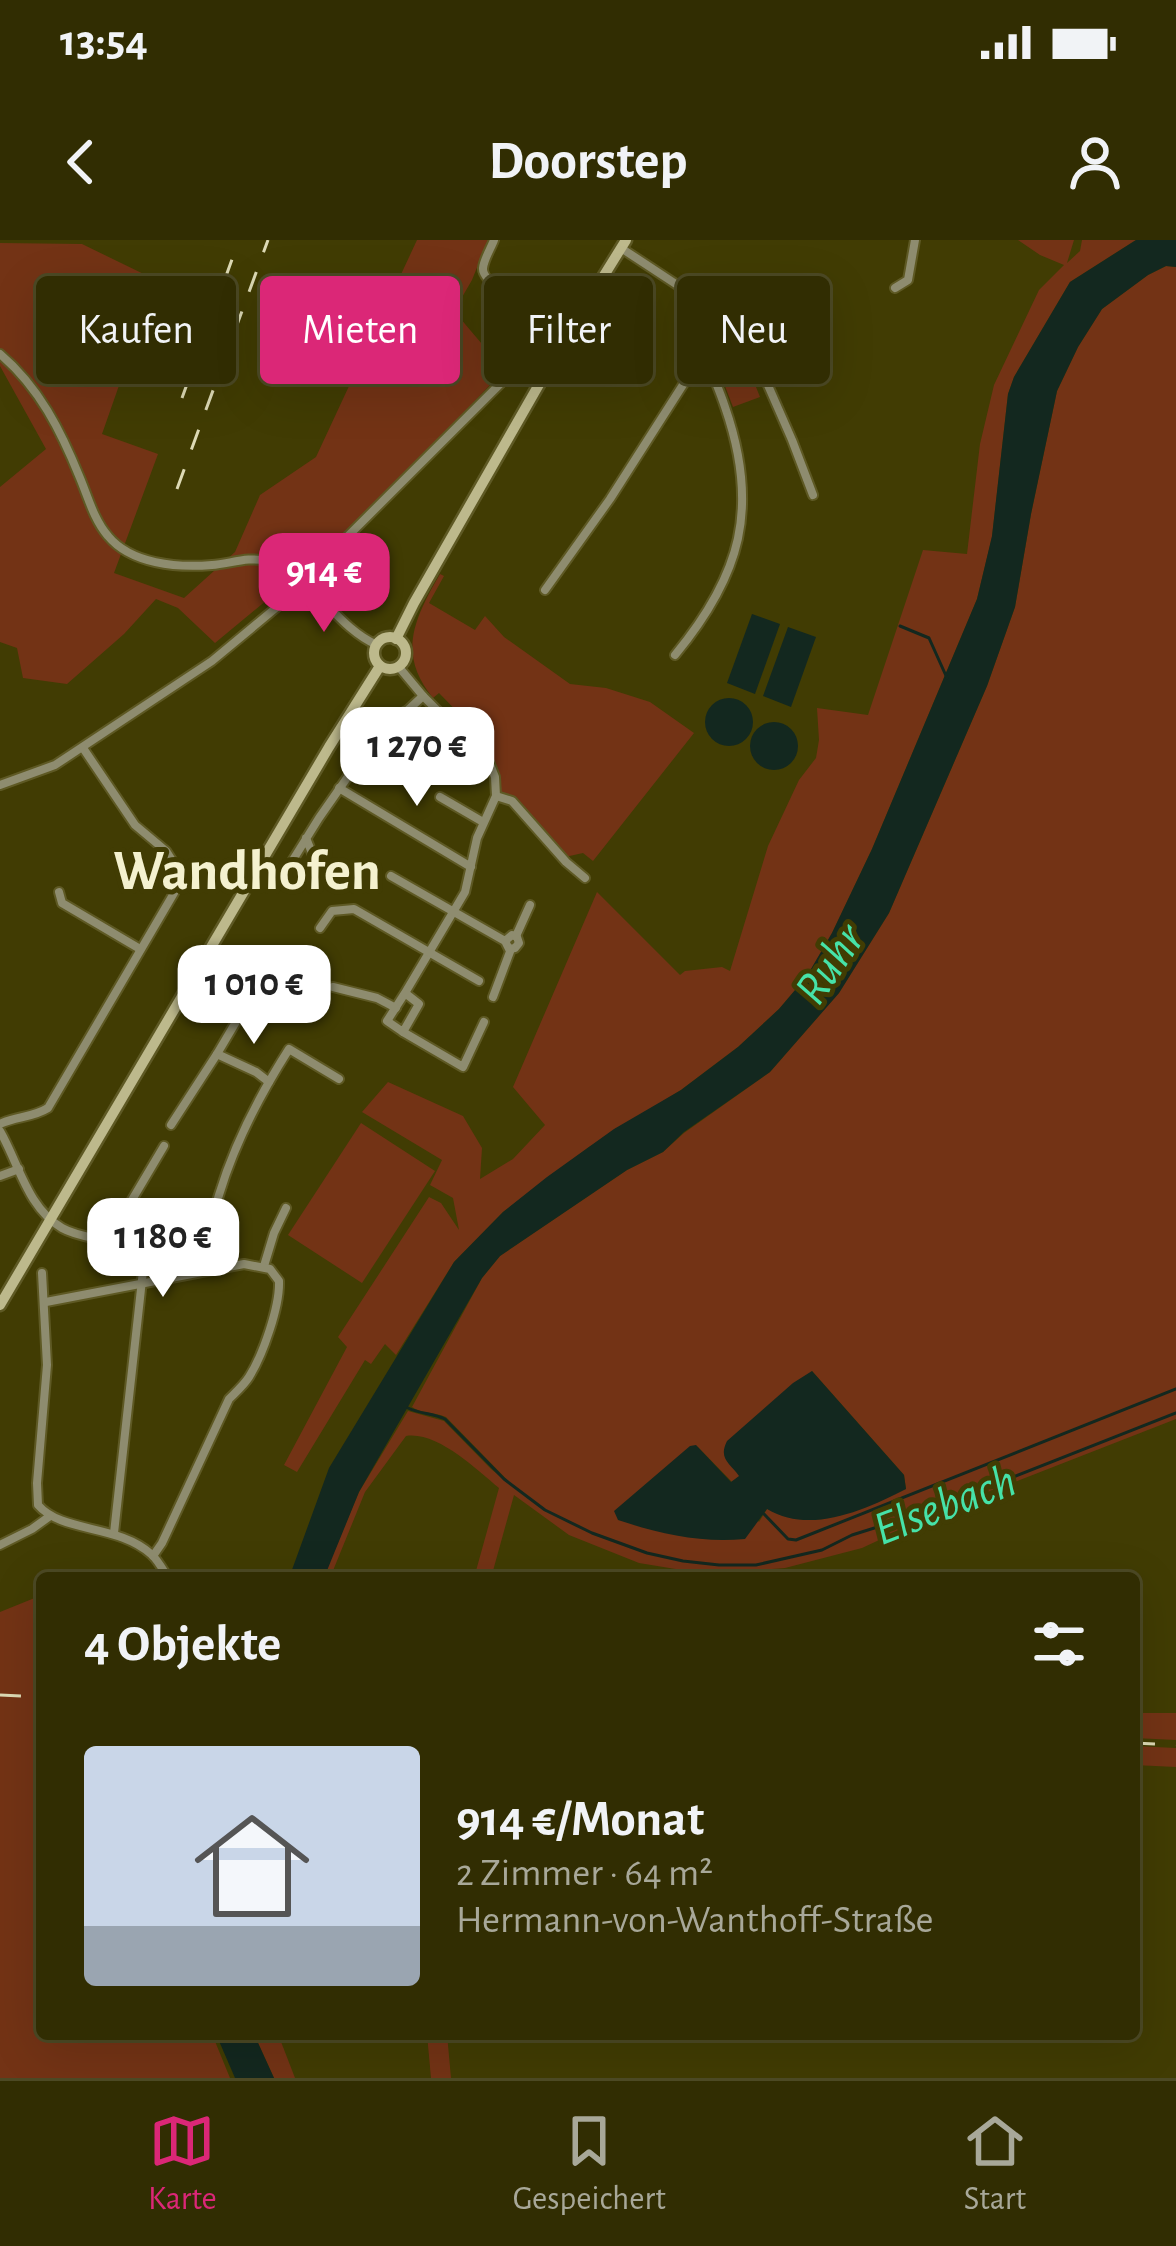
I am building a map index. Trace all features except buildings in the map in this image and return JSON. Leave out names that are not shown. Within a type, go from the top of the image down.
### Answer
[{"type":"main road","points":[[397,639],[568,332],[624,244]]},
{"type":"main road","points":[[383,639],[397,639],[406,656],[398,667],[380,666],[374,654],[377,645],[383,639]]},
{"type":"main road","points":[[0,1305],[380,666]]},
{"type":"street","points":[[0,785],[55,766],[212,661],[277,607],[551,333],[550,322],[483,276],[494,240]]},
{"type":"street","points":[[895,288],[908,280],[915,240]]},
{"type":"street","points":[[624,244],[677,284]]},
{"type":"street","points":[[0,354],[50,410],[97,520],[128,553],[182,566],[257,559],[287,570],[343,623],[377,645]]},
{"type":"street","points":[[545,590],[684,384]]},
{"type":"street","points":[[675,655],[715,602],[737,551],[742,486],[735,441],[717,384]]},
{"type":"street","points":[[766,384],[813,495]]},
{"type":"street","points":[[398,667],[489,763],[496,796],[477,838],[465,892],[387,1021],[463,1067],[484,1022]]},
{"type":"street","points":[[307,838],[386,722],[423,696]]},
{"type":"street","points":[[83,748],[135,825],[173,862],[174,892],[48,1108],[10,1119],[0,1127],[31,1198],[64,1228],[127,1247],[136,1254],[142,1271],[114,1533]]},
{"type":"street","points":[[339,788],[471,867]]},
{"type":"street","points":[[496,796],[512,801],[586,878]]},
{"type":"street","points":[[440,797],[484,822]]},
{"type":"street","points":[[391,876],[508,945],[519,945],[516,936],[530,905]]},
{"type":"street","points":[[59,892],[62,903],[140,949]]},
{"type":"street","points":[[320,928],[332,911],[353,909],[479,981]]},
{"type":"street","points":[[493,997],[508,945]]},
{"type":"street","points":[[333,987],[396,1008]]},
{"type":"street","points":[[403,1032],[419,1004],[405,993]]},
{"type":"street","points":[[171,1125],[243,1010]]},
{"type":"street","points":[[208,1270],[206,1238],[232,1151],[290,1049],[339,1079]]},
{"type":"street","points":[[217,1054],[269,1082]]},
{"type":"street","points":[[107,1242],[164,1146]]},
{"type":"street","points":[[0,1176],[19,1169]]},
{"type":"street","points":[[264,1266],[286,1208]]},
{"type":"street","points":[[46,1303],[244,1264],[264,1266],[275,1273],[280,1288],[255,1366],[248,1381],[229,1399],[153,1556]]},
{"type":"street","points":[[42,1273],[46,1399],[40,1508],[50,1516],[114,1533],[153,1556],[164,1572]]},
{"type":"street","points":[[0,1545],[50,1516]]},
{"type":"shaded area","points":[[417,240],[488,240],[460,301],[460,276],[400,276]]},
{"type":"shaded area","points":[[1018,240],[1074,240],[1067,263],[1080,251],[1082,240],[1136,240],[1070,282],[1014,377],[1008,394],[992,537],[977,599],[872,849],[807,976],[738,1047],[681,1090],[589,1147],[503,1212],[454,1262],[396,1355],[385,1344],[371,1364],[365,1360],[297,1472],[284,1465],[347,1347],[338,1337],[429,1197],[441,1203],[459,1230],[453,1198],[430,1185],[442,1160],[362,1112],[388,1082],[463,1116],[482,1148],[480,1179],[513,1159],[545,1125],[513,1087],[597,892],[680,975],[722,967],[730,971],[768,846],[799,780],[816,758],[817,708],[868,715],[923,550],[967,554],[980,444],[994,385],[1039,290],[1064,265]]},
{"type":"shaded area","points":[[0,243],[82,244],[148,276],[36,276],[36,384],[120,384],[102,434],[158,454],[114,573],[184,598],[235,552],[260,495],[316,457],[350,384],[460,384],[460,318],[484,346],[484,384],[491,384],[361,522],[215,643],[178,608],[156,599],[67,684],[23,678],[17,648],[0,642],[0,487],[46,449],[0,366]]},
{"type":"shaded area","points":[[1166,266],[1176,267],[1176,1419],[948,1508],[862,1548],[785,1568],[732,1572],[694,1572],[639,1563],[569,1535],[514,1495],[493,1572],[476,1572],[499,1488],[443,1445],[406,1436],[365,1492],[332,1572],[326,1572],[359,1492],[408,1411],[444,1421],[516,1489],[446,1417],[412,1407],[482,1278],[500,1256],[627,1170],[663,1152],[770,1072],[839,993],[889,913],[987,686],[1015,607],[1057,391],[1102,309],[1148,275]],"holes":[[[812,1371],[904,1475],[906,1489],[767,1509],[759,1522],[696,1445],[732,1482]]]},
{"type":"shaded area","points":[[724,384],[755,384],[760,397],[733,407]]},
{"type":"shaded area","points":[[440,574],[444,576],[429,603],[475,630],[485,616],[504,637],[570,684],[606,688],[650,702],[694,733],[593,861],[583,853],[565,857],[500,791],[493,757],[477,741],[480,735],[439,693],[433,698],[422,682],[415,666],[413,636]]},
{"type":"shaded area","points":[[361,1123],[435,1171],[362,1283],[288,1235]]},
{"type":"shaded area","points":[[36,1597],[36,2040],[214,2040],[230,2078],[0,2078],[0,1612]]},
{"type":"shaded area","points":[[1140,1713],[1176,1713],[1176,1740],[1140,1738]]},
{"type":"shaded area","points":[[1140,1746],[1176,1748],[1176,1767],[1140,1765]]},
{"type":"shaded area","points":[[257,2040],[280,2040],[295,2078],[274,2078]]},
{"type":"shaded area","points":[[428,2040],[448,2040],[451,2078],[431,2078]]},
{"type":"water","name":"Ruhr","points":[[1136,240],[1176,240],[1176,267],[1166,266],[1148,275],[1102,309],[1057,391],[1015,607],[987,686],[889,913],[839,993],[770,1072],[663,1152],[627,1170],[500,1256],[482,1278],[359,1492],[326,1572],[291,1572],[329,1468],[454,1262],[503,1212],[547,1177],[738,1047],[807,976],[872,849],[977,599],[992,536],[1008,394],[1070,282]]},
{"type":"water","points":[[752,614],[780,624],[755,694],[727,683]]},
{"type":"water","points":[[788,627],[816,637],[791,707],[763,696]]},
{"type":"water","points":[[729,698],[746,705],[753,722],[746,739],[729,746],[712,739],[705,722],[712,705]]},
{"type":"water","points":[[774,722],[791,729],[798,746],[791,763],[774,770],[757,763],[750,746],[757,729]]},
{"type":"water","points":[[812,1371],[904,1475],[906,1489],[873,1505],[819,1520],[801,1520],[767,1509],[745,1539],[680,1536],[618,1520],[614,1511],[690,1446],[696,1445],[731,1482],[739,1476],[724,1457],[727,1441]]},
{"type":"water","points":[[219,2040],[257,2040],[274,2078],[235,2078]]},
{"type":"waterway","points":[[900,626],[929,638],[947,678]]},
{"type":"waterway","points":[[764,1514],[788,1539],[796,1540],[1176,1389]]},
{"type":"waterway","name":"Elsebach","points":[[408,1408],[445,1419],[504,1479],[545,1510],[647,1553],[719,1565],[756,1565],[822,1550],[1176,1413]]},
{"type":"railway","points":[[182,398],[239,240]]},
{"type":"railway","points":[[177,489],[268,240]]},
{"type":"railway","points":[[0,1695],[36,1697]]},
{"type":"railway","points":[[1140,1743],[1176,1745]]},
{"type":"district","name":"Wandhofen","points":[[247,869]]}]
